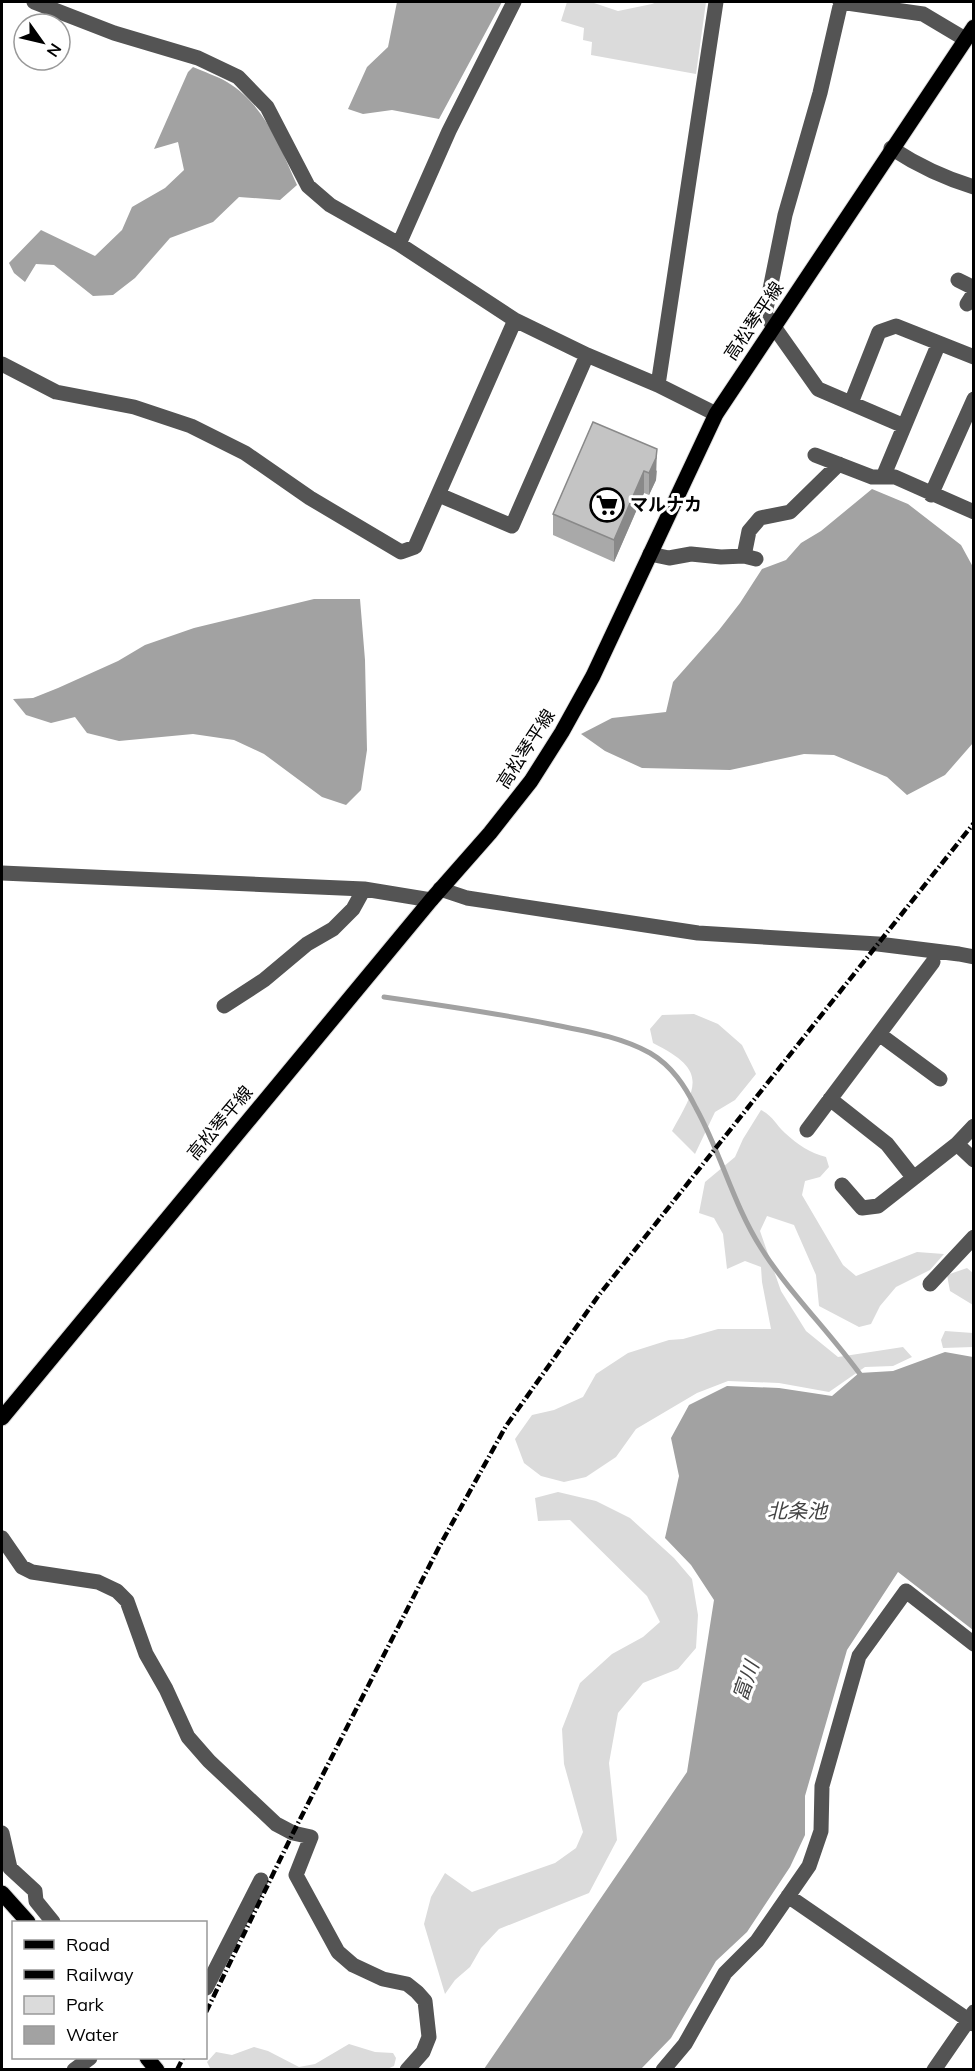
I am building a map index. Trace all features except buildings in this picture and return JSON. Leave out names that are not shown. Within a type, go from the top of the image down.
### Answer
[{"type":"main road","name":"高松琴平線","points":[[2,1418],[531,781],[593,676],[716,414],[969,33]]},
{"type":"main road","points":[[2,1893],[26,1921]]},
{"type":"street","points":[[34,2],[114,33],[198,58],[238,77],[267,107],[308,186],[330,205],[399,244],[515,320],[716,414]]},
{"type":"street","points":[[399,244],[449,131],[514,2]]},
{"type":"street","points":[[658,385],[716,2]]},
{"type":"street","points":[[904,426],[818,389],[765,314],[785,215],[820,93],[841,2],[922,14],[969,33]]},
{"type":"street","points":[[891,148],[914,163],[950,180],[974,187]]},
{"type":"street","points":[[958,280],[971,295]]},
{"type":"street","points":[[2,364],[56,392],[134,407],[191,426],[245,453],[310,498],[401,552],[415,546],[515,320]]},
{"type":"street","points":[[851,403],[879,332],[896,326],[974,357]]},
{"type":"street","points":[[883,477],[939,343]]},
{"type":"street","points":[[439,495],[512,526],[587,355]]},
{"type":"street","points":[[931,495],[974,399]]},
{"type":"street","points":[[815,455],[872,477],[895,477],[931,495],[974,512]]},
{"type":"street","points":[[650,554],[669,558],[691,554],[750,557],[749,531],[760,518],[790,512],[839,464]]},
{"type":"street","points":[[2,873],[436,894],[698,933],[878,944],[974,957]]},
{"type":"street","points":[[224,1006],[264,980],[307,944],[333,929],[353,909],[364,889]]},
{"type":"street","points":[[807,1130],[933,962]]},
{"type":"street","points":[[879,1034],[940,1079]]},
{"type":"street","points":[[830,1099],[887,1144],[913,1177]]},
{"type":"street","points":[[842,1185],[862,1208],[878,1206],[957,1144],[974,1126]]},
{"type":"street","points":[[957,1144],[974,1160]]},
{"type":"street","points":[[930,1284],[974,1237]]},
{"type":"street","points":[[2,1538],[22,1567],[32,1572],[98,1582],[117,1591],[128,1601],[146,1654],[166,1689],[188,1737],[209,1761],[276,1824],[293,1833],[311,1838],[296,1875],[338,1952],[353,1965],[383,1979],[408,1984],[425,2001],[429,2037],[423,2052],[407,2070]]},
{"type":"street","points":[[663,2070],[685,2044],[725,1973],[757,1941],[809,1866],[821,1831],[822,1786],[859,1656],[906,1591],[974,1644]]},
{"type":"street","points":[[2,1833],[10,1868],[36,1891],[36,1902],[51,1921]]},
{"type":"street","points":[[207,1986],[261,1880]]},
{"type":"street","points":[[788,1896],[972,2019],[934,2070]]},
{"type":"street","points":[[74,2070],[89,2059]]},
{"type":"green space","points":[[567,2],[591,2],[618,11],[657,2],[706,2],[696,74],[591,55],[592,42],[583,40],[584,28],[561,21]]},
{"type":"green space","points":[[694,1014],[718,1024],[742,1045],[756,1074],[735,1100],[715,1112],[695,1154],[672,1131],[692,1090],[690,1071],[682,1062],[653,1043],[650,1029],[662,1015]]},
{"type":"green space","points":[[761,1110],[799,1145],[826,1157],[829,1167],[820,1177],[805,1181],[802,1195],[843,1265],[856,1276],[917,1252],[944,1254],[930,1270],[896,1287],[880,1306],[871,1324],[859,1327],[819,1306],[816,1275],[794,1225],[767,1216],[760,1231],[781,1291],[806,1331],[838,1357],[903,1347],[912,1357],[893,1366],[865,1367],[829,1392],[779,1383],[728,1381],[697,1393],[636,1429],[616,1457],[586,1477],[564,1482],[541,1476],[524,1463],[515,1439],[532,1415],[554,1410],[583,1397],[596,1374],[628,1353],[669,1340],[683,1339],[718,1329],[771,1329],[761,1267],[745,1261],[727,1269],[723,1234],[714,1218],[699,1213],[705,1182],[735,1157]]},
{"type":"green space","points":[[967,1268],[973,1273],[973,1305],[950,1291],[947,1275]]},
{"type":"green space","points":[[945,1331],[973,1333],[973,1347],[943,1348],[941,1340]]},
{"type":"green space","points":[[558,1492],[596,1501],[630,1518],[674,1558],[692,1579],[698,1615],[696,1648],[678,1669],[643,1683],[618,1713],[609,1763],[617,1840],[589,1893],[499,1929],[481,1948],[470,1967],[455,1980],[445,1994],[424,1924],[431,1897],[445,1873],[472,1892],[555,1863],[576,1848],[583,1832],[564,1764],[562,1729],[580,1683],[612,1654],[643,1637],[660,1622],[647,1596],[570,1520],[538,1521],[535,1498]]},
{"type":"green space","points":[[349,2044],[375,2052],[393,2053],[396,2058],[394,2066],[385,2070],[251,2070],[237,2068],[211,2070],[207,2062],[216,2052],[232,2055],[254,2047],[268,2051],[299,2067],[315,2064]]},
{"type":"water","points":[[397,2],[502,2],[439,119],[392,110],[363,114],[348,109],[367,67],[388,47]]},
{"type":"water","points":[[193,67],[227,82],[252,102],[270,128],[297,185],[280,200],[239,197],[213,222],[170,238],[135,278],[113,295],[93,296],[54,265],[36,264],[25,282],[14,273],[9,263],[41,230],[95,256],[122,230],[132,207],[165,188],[184,170],[178,142],[154,149],[188,72]]},
{"type":"water","points":[[872,489],[908,504],[961,545],[973,567],[973,743],[945,775],[907,795],[887,777],[834,755],[804,754],[730,770],[642,768],[605,751],[581,734],[612,718],[666,712],[673,682],[719,630],[762,569],[786,560],[801,543],[821,531]]},
{"type":"water","points":[[314,599],[360,599],[365,660],[367,750],[361,790],[346,805],[322,797],[264,754],[234,740],[193,734],[119,741],[87,733],[75,717],[51,723],[26,715],[13,699],[33,698],[118,661],[145,645],[194,628]]},
{"type":"water","name":"北条池","points":[[945,1352],[973,1357],[973,1630],[898,1572],[847,1650],[805,1796],[805,1835],[790,1867],[747,1932],[716,1961],[671,2038],[641,2069],[484,2069],[687,1772],[714,1600],[691,1565],[665,1538],[679,1476],[671,1438],[689,1405],[727,1386],[779,1388],[832,1396],[859,1373],[893,1371]]},
{"type":"waterway","points":[[384,997],[529,1020],[588,1032],[626,1042],[658,1058],[677,1077],[692,1100],[743,1214],[761,1248],[772,1265],[862,1377]]},
{"type":"railway","points":[[207,2010],[293,1833],[439,1547],[506,1426],[599,1295],[974,823]]},
{"type":"railway","points":[[177,2070],[182,2059]]},
{"type":"place","name":"マルナカ","points":[[607,505]]},
{"type":"water label","name":"富川","points":[[746,1681]]}]
